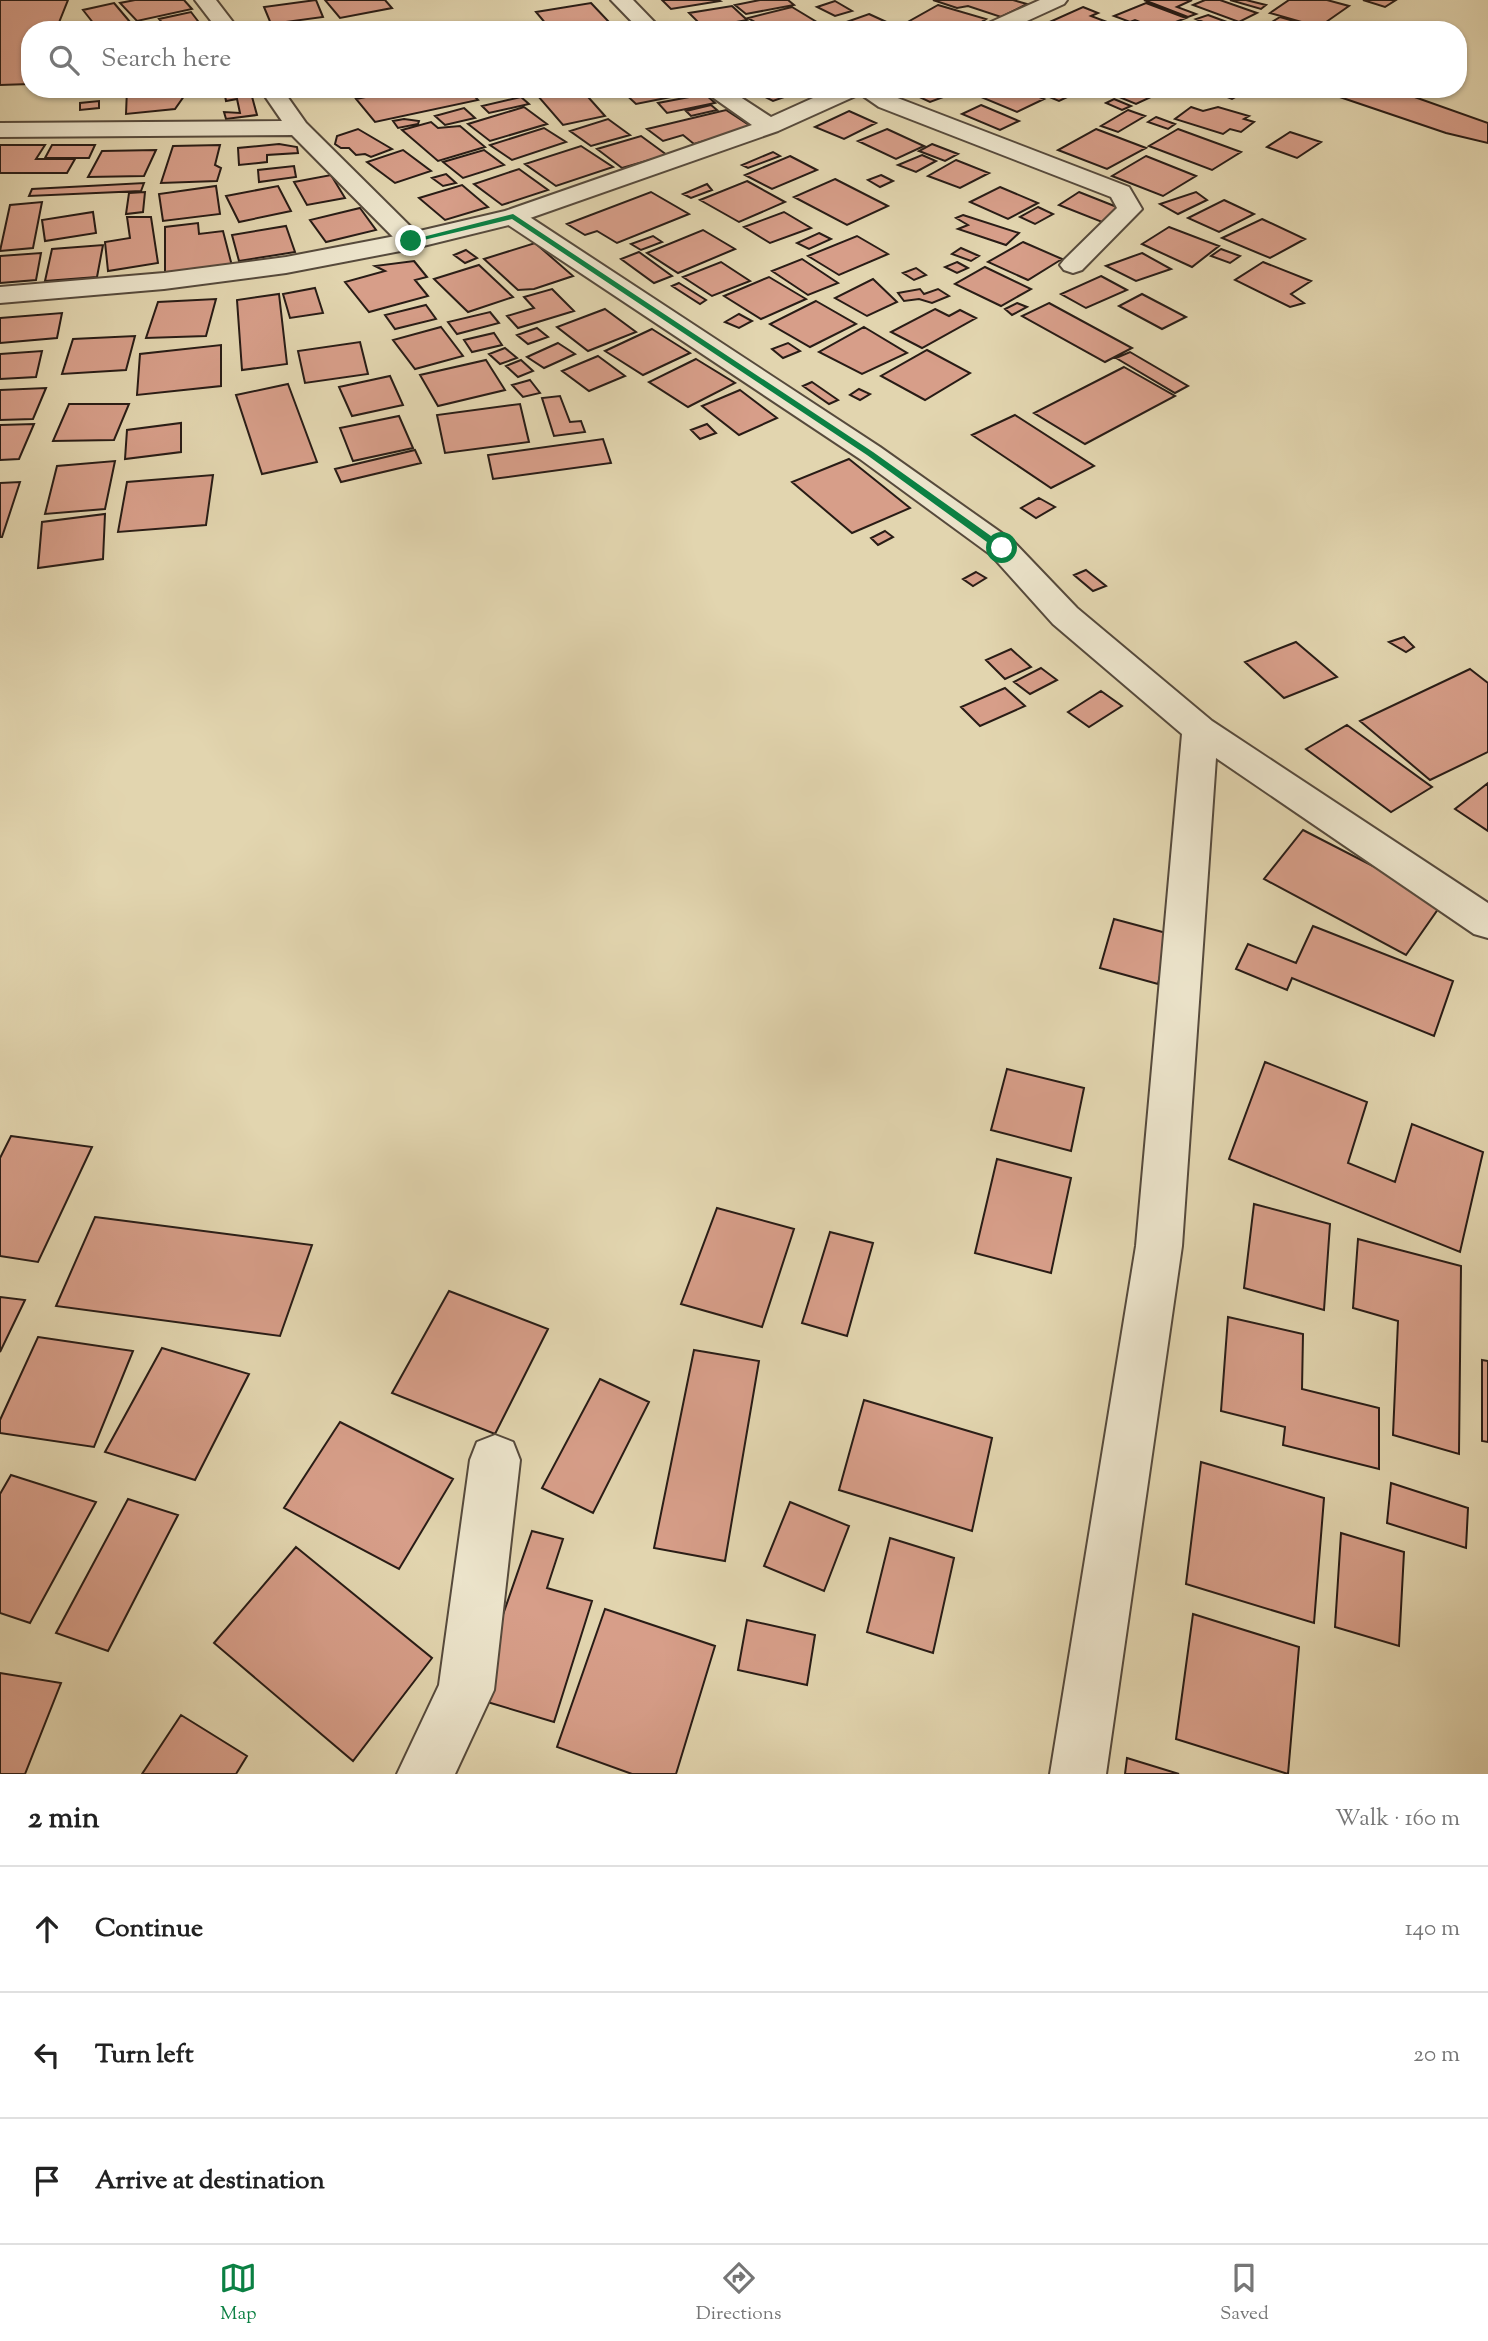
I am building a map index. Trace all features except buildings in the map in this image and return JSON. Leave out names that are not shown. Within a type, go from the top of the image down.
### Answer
[{"type":"street","points":[[205,0],[222,21]]},
{"type":"street","points":[[621,0],[643,21]]},
{"type":"street","points":[[1009,21],[1057,0]]},
{"type":"street","points":[[277,98],[298,128],[411,241]]},
{"type":"street","points":[[726,98],[770,126]]},
{"type":"street","points":[[0,295],[286,265],[411,241],[513,216],[770,126],[832,98]]},
{"type":"street","points":[[880,98],[1120,192],[1130,209],[1073,265]]},
{"type":"street","points":[[0,130],[298,128]]},
{"type":"street","points":[[513,216],[848,439],[1002,548],[1065,615],[1200,730],[1488,923]]},
{"type":"street","points":[[1078,1774],[1159,1246],[1200,730]]},
{"type":"street","points":[[425,1774],[466,1690],[495,1460]]},
{"type":"route","points":[[411,241],[513,216],[870,453],[1002,548]]}]
